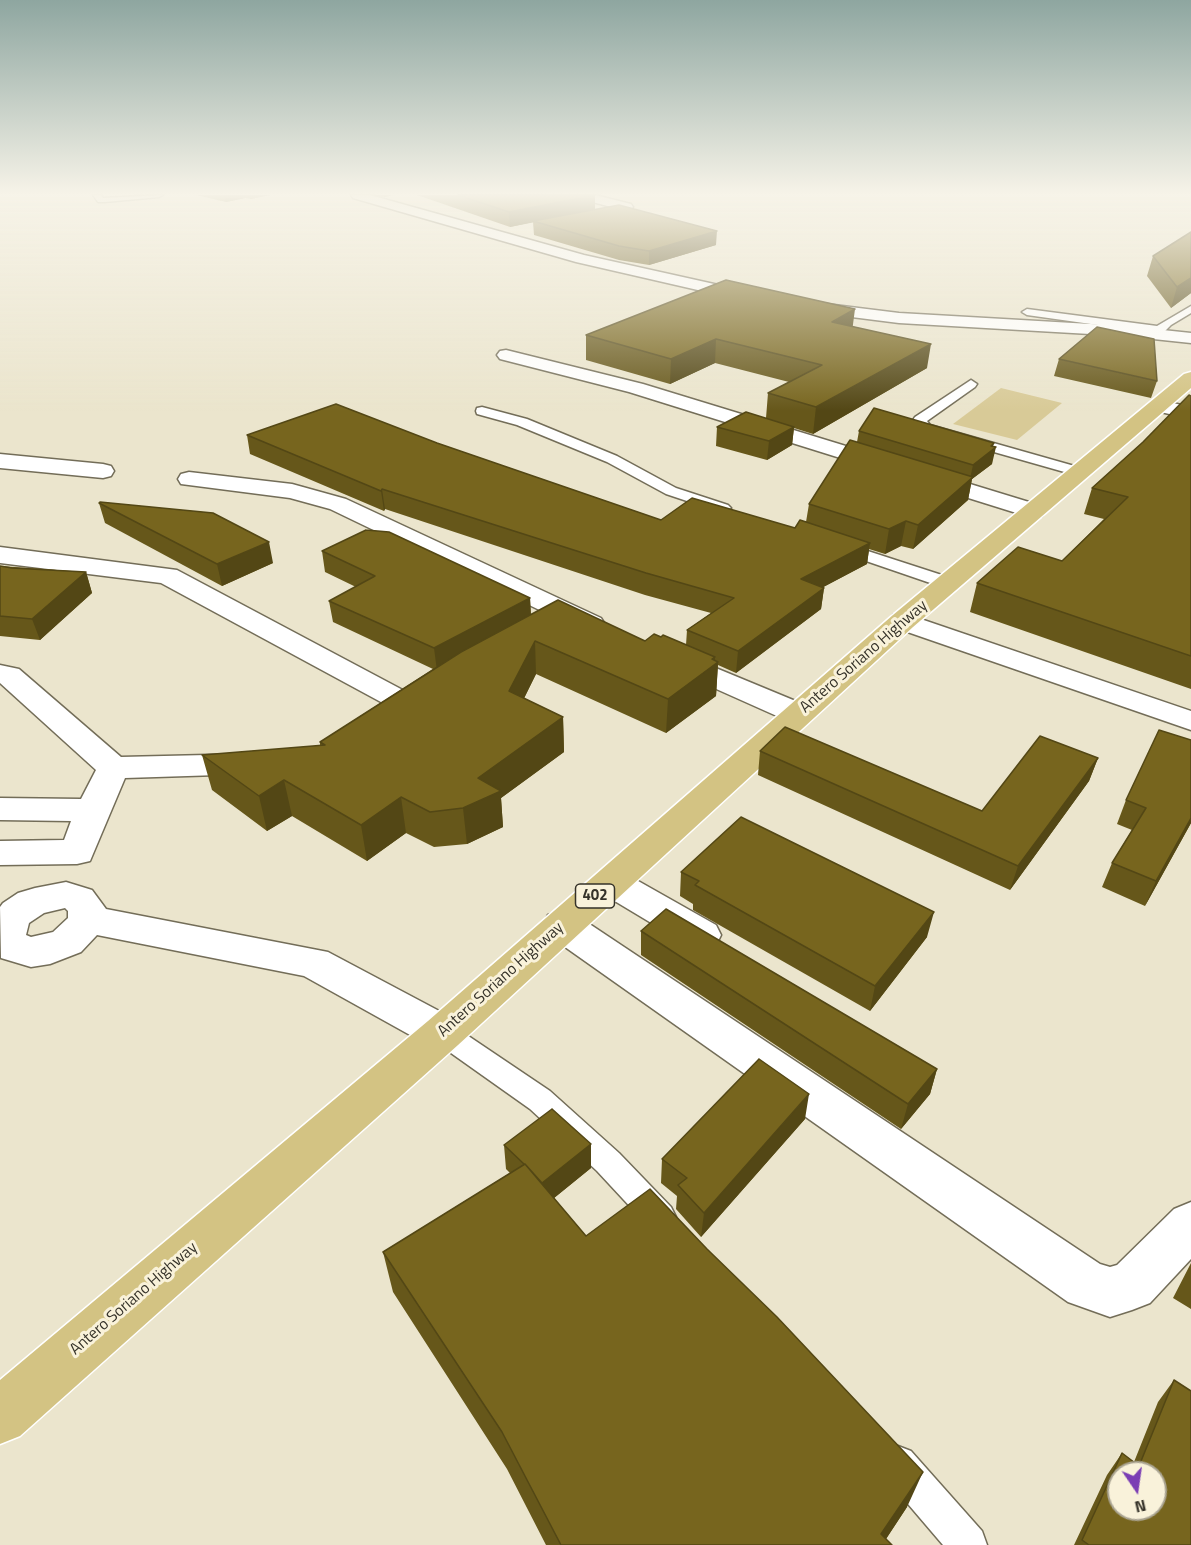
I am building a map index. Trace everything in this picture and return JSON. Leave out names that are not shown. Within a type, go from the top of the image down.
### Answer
[{"type":"main road","name":"Antero Soriano Highway","points":[[0,1416],[442,1032],[903,621],[1080,472],[1175,410],[1191,378]]},
{"type":"street","points":[[616,267],[765,301]]},
{"type":"street","points":[[799,306],[940,321],[1160,332],[1191,338]]},
{"type":"street","points":[[506,355],[636,388],[1034,511]]},
{"type":"street","points":[[0,461],[103,471]]},
{"type":"street","points":[[189,479],[292,491],[330,502],[609,632]]},
{"type":"street","points":[[0,555],[168,576],[413,697],[372,720]]},
{"type":"street","points":[[536,630],[567,614]]},
{"type":"street","points":[[903,621],[1191,721]]},
{"type":"street","points":[[651,650],[799,714]]},
{"type":"street","points":[[0,674],[9,675],[113,768],[283,762]]},
{"type":"street","points":[[113,768],[92,810],[77,852],[77,907],[314,963],[442,1032]]},
{"type":"street","points":[[0,809],[92,810]]},
{"type":"street","points":[[0,853],[77,852]]},
{"type":"street","points":[[611,882],[734,954]]},
{"type":"street","points":[[562,925],[1086,1284],[1110,1292],[1132,1286],[1191,1225]]},
{"type":"lane","points":[[1027,312],[1160,332],[1191,309]]},
{"type":"lane","points":[[971,384],[920,420],[925,428],[1080,472]]},
{"type":"lane","points":[[482,411],[522,422],[612,459],[671,491],[738,513]]},
{"type":"lane","points":[[826,542],[948,583]]},
{"type":"lane","points":[[442,1032],[522,1087],[573,1128],[677,1236]]},
{"type":"lane","points":[[876,1440],[968,1545]]},
{"type":"shaded area","points":[[1001,388],[1062,403],[1017,440],[953,424]]},
{"type":"building","points":[[1162,267],[1191,267],[1191,278],[1177,287]]},
{"type":"building","points":[[726,280],[855,309],[832,322],[931,344],[816,407],[768,393],[822,365],[716,339],[671,359],[586,335]]},
{"type":"building","points":[[1097,327],[1154,339],[1157,381],[1059,359]]},
{"type":"building","points":[[1189,395],[1191,396],[1191,656],[977,583],[1018,547],[1062,561],[1128,497],[1092,488],[1143,442]]},
{"type":"building","points":[[336,404],[437,443],[661,520],[692,498],[795,528],[800,520],[870,543],[801,579],[824,588],[738,651],[687,630],[734,598],[646,573],[382,489],[381,491],[247,435]]},
{"type":"building","points":[[874,408],[994,443],[991,446],[996,447],[973,465],[859,431]]},
{"type":"building","points":[[746,412],[794,427],[769,441],[717,427]]},
{"type":"building","points":[[850,440],[973,477],[918,525],[906,521],[889,529],[809,504]]},
{"type":"building","points":[[100,502],[213,513],[269,542],[217,564]]},
{"type":"building","points":[[366,530],[389,532],[530,598],[434,648],[329,601],[375,576],[322,551]]},
{"type":"building","points":[[0,566],[86,572],[32,619],[0,616]]},
{"type":"building","points":[[558,600],[645,641],[654,634],[661,637],[663,635],[715,657],[712,659],[718,662],[668,699],[535,641],[509,691],[563,717],[478,778],[501,791],[463,808],[430,812],[401,797],[361,825],[284,780],[259,796],[202,755],[325,745],[320,742],[461,652]]},
{"type":"building","points":[[785,727],[982,811],[1040,736],[1098,758],[1018,866],[760,751]]},
{"type":"building","points":[[1159,730],[1191,740],[1191,818],[1156,881],[1112,863],[1146,808],[1126,800]]},
{"type":"building","points":[[741,817],[934,912],[875,986],[695,885],[699,881],[681,872]]},
{"type":"building","points":[[666,909],[937,1069],[908,1104],[641,931]]},
{"type":"building","points":[[759,1059],[809,1094],[704,1213],[678,1185],[687,1178],[662,1159]]},
{"type":"building","points":[[552,1109],[591,1144],[542,1183],[504,1145]]},
{"type":"building","points":[[525,1164],[586,1236],[650,1189],[777,1317],[923,1472],[881,1534],[892,1545],[561,1545],[502,1432],[383,1252]]},
{"type":"building","points":[[1174,1380],[1191,1391],[1191,1545],[1089,1545],[1082,1540],[1107,1486],[1107,1521],[1167,1521],[1167,1461],[1141,1461]]},
{"type":"building","points":[[1122,1453],[1132,1461],[1118,1461]]}]
